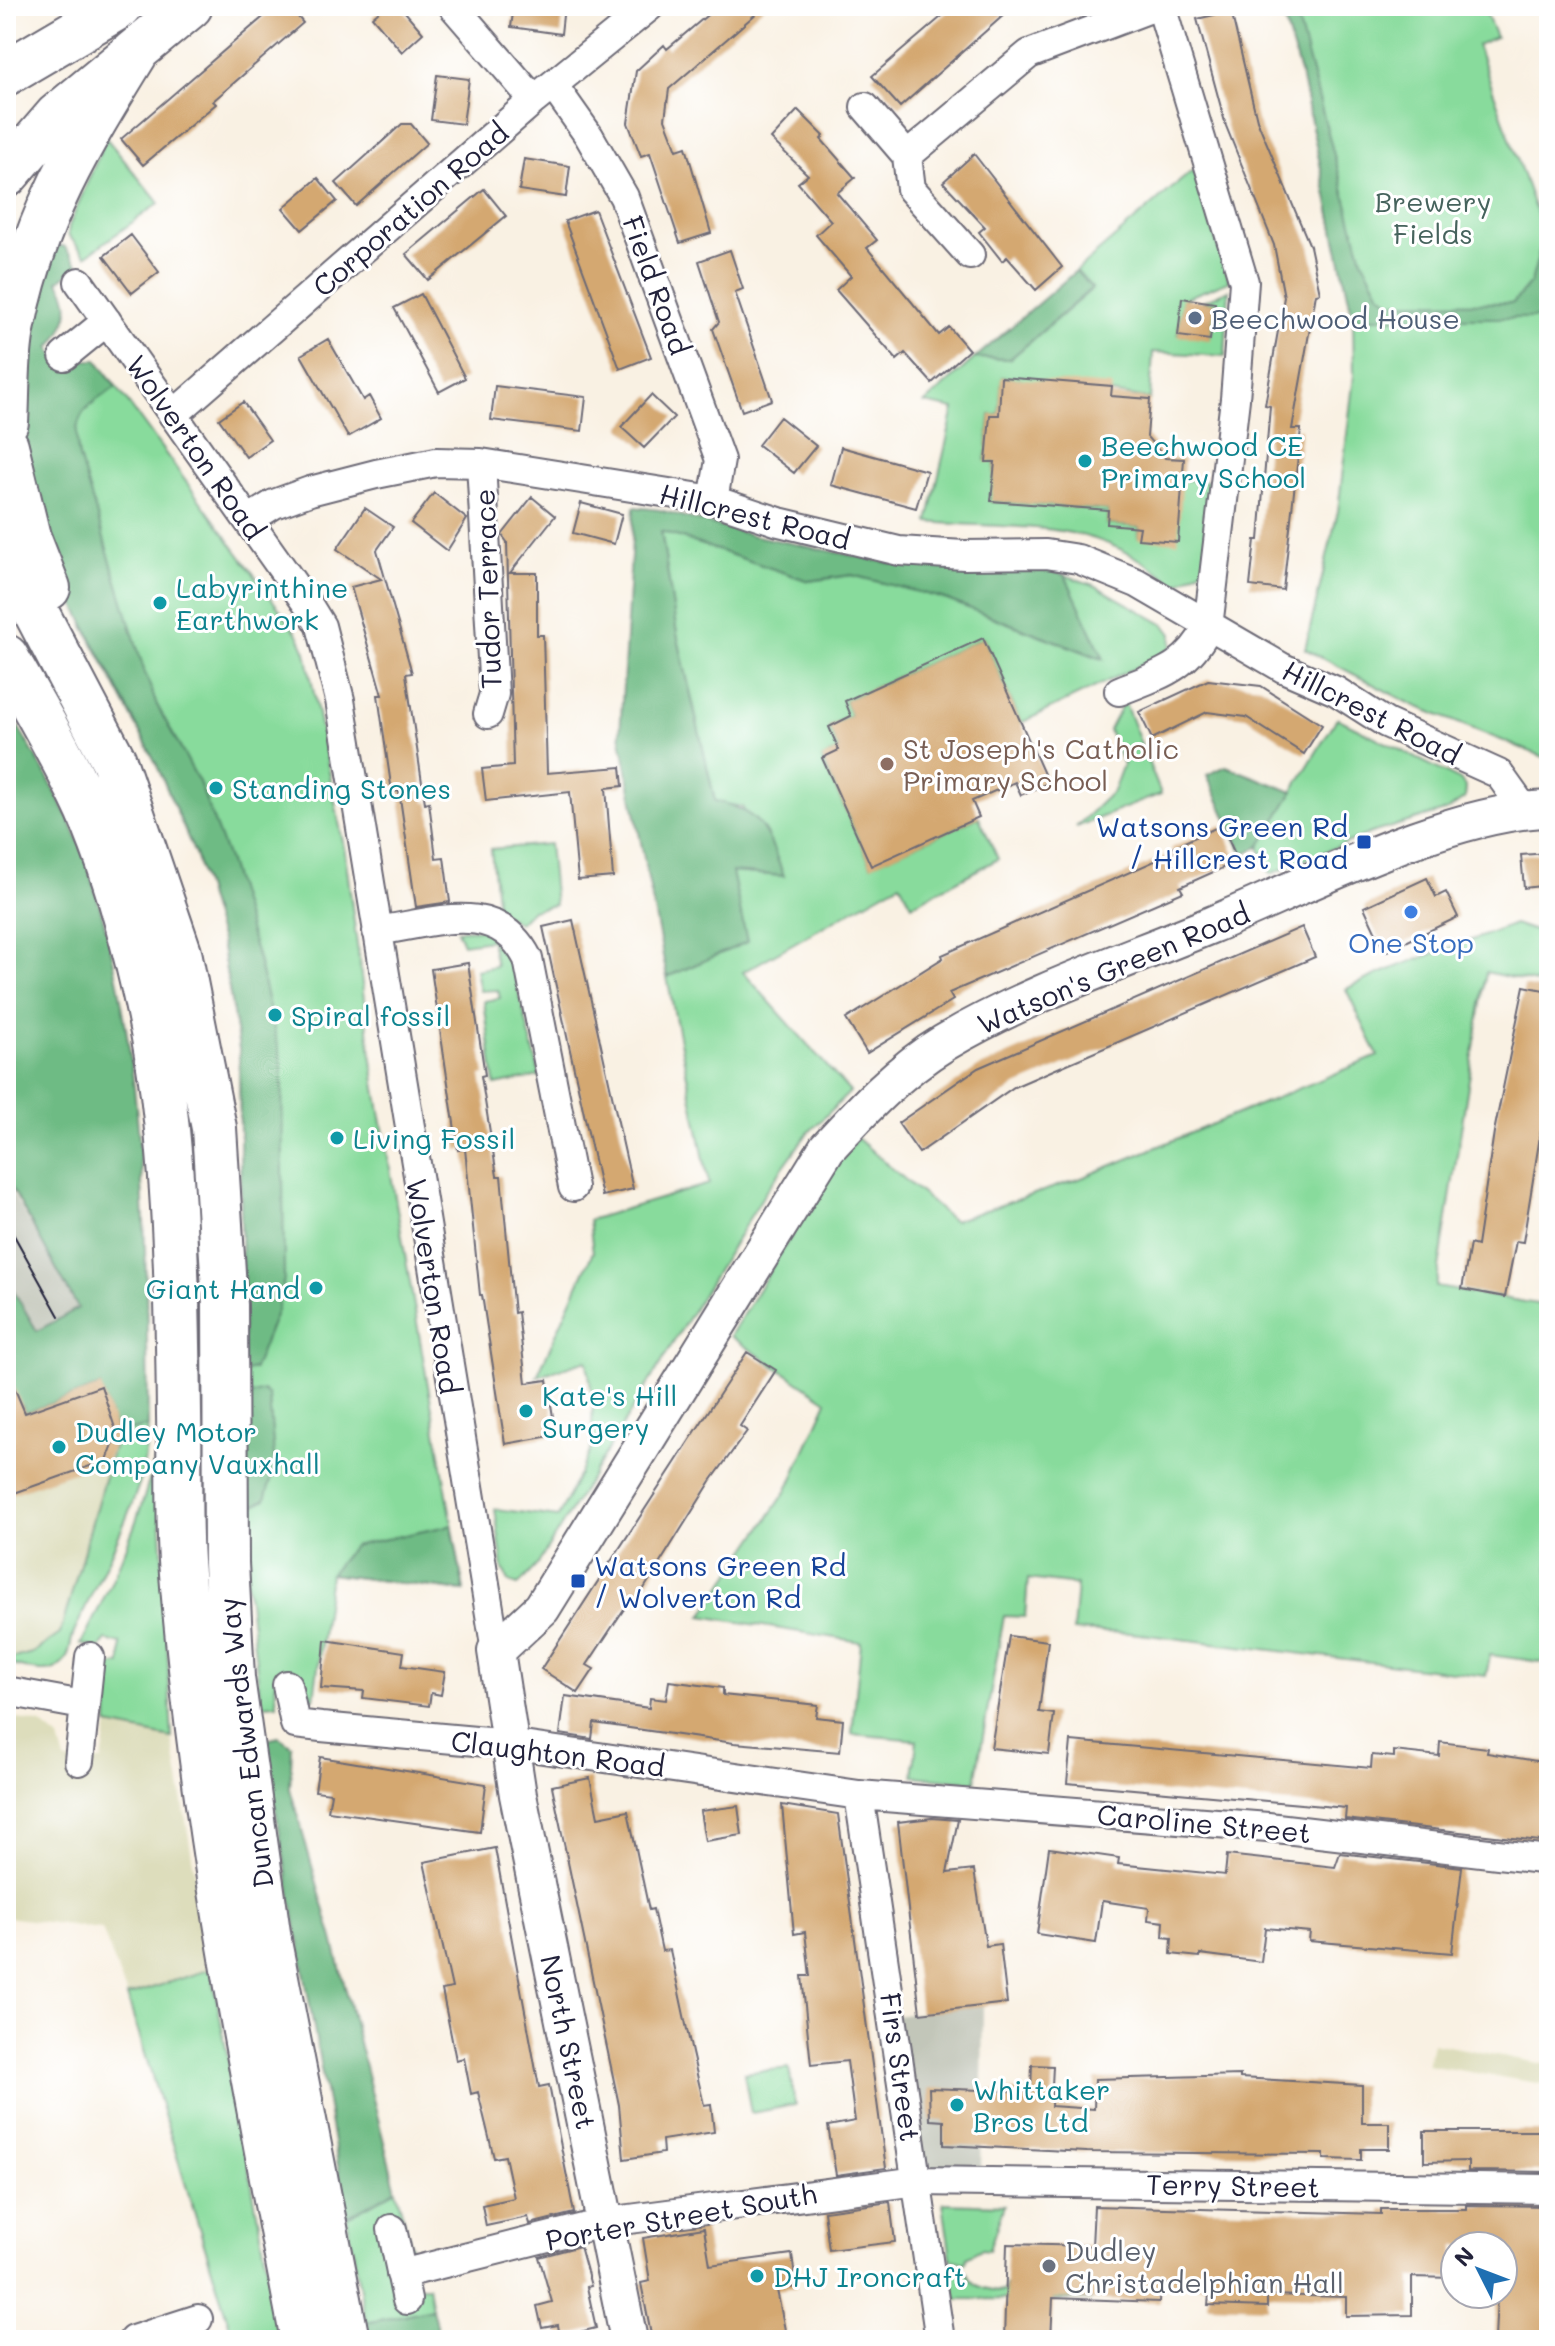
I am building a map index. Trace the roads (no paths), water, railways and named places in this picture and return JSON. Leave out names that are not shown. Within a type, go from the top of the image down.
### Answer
[{"type":"highway","points":[[6,73],[120,6]]},
{"type":"highway","points":[[6,175],[57,116],[190,6]]},
{"type":"highway","points":[[6,422],[12,327],[37,230],[72,155],[135,54]]},
{"type":"highway","points":[[6,446],[28,537],[53,602],[116,722],[158,820],[192,925],[185,984]]},
{"type":"highway","name":"Duncan Edwards Way","points":[[6,555],[114,761],[179,952],[214,1128],[225,1305],[226,1548],[232,1678],[270,1947],[347,2340]]},
{"type":"highway","name":"Duncan Edwards Way","points":[[6,657],[69,772],[108,863],[144,991],[166,1117],[178,1328],[181,1558],[203,1779],[230,1958],[303,2340]]},
{"type":"street","name":"Field Road","points":[[453,6],[589,136],[624,197],[720,460],[713,500]]},
{"type":"street","name":"Corporation Road","points":[[173,415],[544,93],[650,6]]},
{"type":"street","points":[[907,156],[1029,54],[1158,6],[1244,282],[1234,411],[1208,627],[1198,647],[1175,669],[1119,691]]},
{"type":"street","points":[[865,107],[907,156],[911,189],[970,255]]},
{"type":"street","name":"Wolverton Road","points":[[79,282],[321,626],[340,700],[496,1651]]},
{"type":"street","points":[[64,356],[107,321]]},
{"type":"street","name":"Hillcrest Road","points":[[248,520],[274,504],[363,477],[436,462],[481,463],[713,500],[779,522],[899,551],[964,555],[1046,554],[1078,559],[1137,583],[1208,627],[1283,668],[1336,691],[1386,723],[1499,774],[1536,809]]},
{"type":"street","name":"Tudor Terrace","points":[[481,463],[494,694],[488,714]]},
{"type":"street","name":"Watson's Green Road","points":[[496,1651],[542,1608],[827,1148],[870,1101],[943,1044],[1036,996],[1407,844],[1536,809]]},
{"type":"street","points":[[377,931],[469,918],[486,920],[509,930],[520,943],[528,959],[573,1187]]},
{"type":"street","name":"North Street","points":[[496,1651],[509,1744],[629,2340]]},
{"type":"street","points":[[79,1761],[90,1657]]},
{"type":"street","name":"Claughton Road","points":[[287,1685],[295,1724],[509,1744],[859,1795]]},
{"type":"street","points":[[6,1691],[83,1705]]},
{"type":"street","name":"Caroline Street","points":[[859,1795],[1268,1827],[1549,1860]]},
{"type":"street","name":"Firs Street","points":[[859,1795],[940,2340]]},
{"type":"street","name":"Porter Street South","points":[[392,2229],[404,2287],[607,2222],[918,2181]]},
{"type":"street","name":"Terry Street","points":[[918,2181],[1549,2189]]},
{"type":"street","points":[[133,2340],[198,2319]]},
{"type":"tram line","points":[[6,1221],[59,1316]]},
{"type":"place","name":"Beechwood House","points":[[1195,318]]},
{"type":"place","name":"Beechwood CE Primary School","points":[[1085,461]]},
{"type":"place","name":"Labyrinthine Earthwork","points":[[160,603]]},
{"type":"place","name":"St Joseph's Catholic Primary School","points":[[887,764]]},
{"type":"place","name":"Standing Stones","points":[[216,788]]},
{"type":"place","name":"Watsons Green Rd / Hillcrest Road","points":[[1364,842]]},
{"type":"place","name":"One Stop","points":[[1411,912]]},
{"type":"place","name":"Spiral fossil","points":[[275,1015]]},
{"type":"place","name":"Living Fossil","points":[[337,1138]]},
{"type":"place","name":"Giant Hand","points":[[316,1288]]},
{"type":"place","name":"Kate's Hill Surgery","points":[[526,1411]]},
{"type":"place","name":"Dudley Motor Company Vauxhall","points":[[59,1447]]},
{"type":"place","name":"Watsons Green Rd / Wolverton Rd","points":[[578,1581]]},
{"type":"place","name":"Whittaker Bros Ltd","points":[[957,2105]]},
{"type":"place","name":"Dudley Christadelphian Hall","points":[[1049,2266]]},
{"type":"place","name":"DHJ Ironcraft","points":[[757,2276]]},
{"type":"park label","name":"Brewery Fields","points":[[1433,217]]}]
